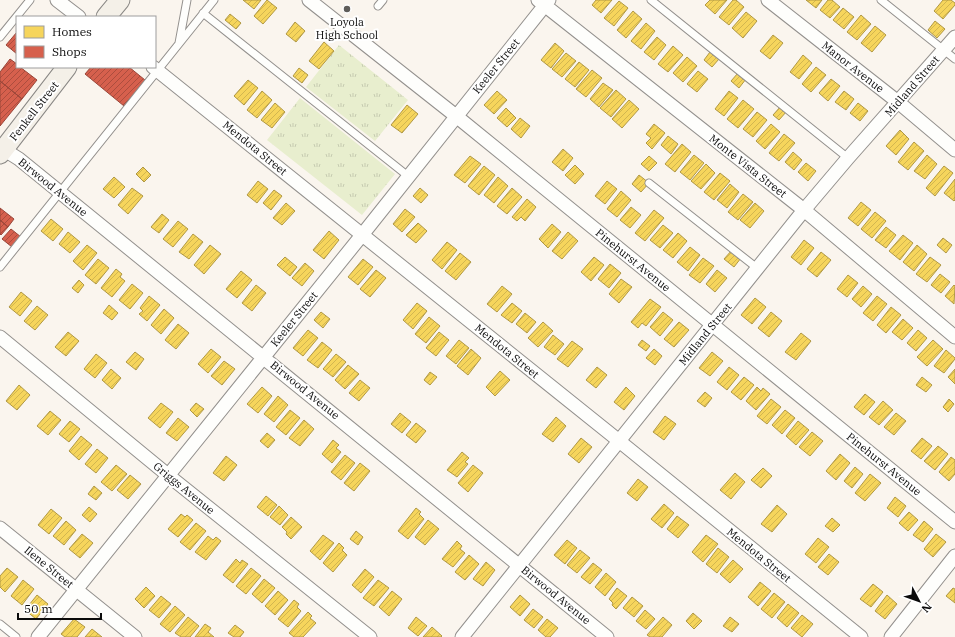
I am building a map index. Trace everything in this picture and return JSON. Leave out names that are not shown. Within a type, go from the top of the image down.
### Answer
[{"type":"street","points":[[57,0],[78,16]]},
{"type":"street","points":[[107,16],[120,0]]},
{"type":"street","name":"Pinehurst Avenue","points":[[309,0],[456,116],[955,522]]},
{"type":"street","name":"Manor Avenue","points":[[768,0],[898,102],[955,150]]},
{"type":"street","name":"Keeler Street","points":[[38,637],[362,235],[544,2]]},
{"type":"street","name":"Monte Vista Street","points":[[544,2],[804,210],[955,337]]},
{"type":"street","name":"Midland Street","points":[[462,637],[804,210],[955,37]]},
{"type":"street","name":"Fenkell Street","points":[[1,150],[66,68]]},
{"type":"street","name":"Mendota Street","points":[[156,69],[861,637]]},
{"type":"street","name":"Birwood Avenue","points":[[1,150],[19,159],[607,637]]},
{"type":"street","name":"Griggs Avenue","points":[[0,337],[169,476],[370,637]]},
{"type":"street","name":"Ilene Street","points":[[0,528],[135,637]]},
{"type":"street","points":[[890,637],[955,556]]},
{"type":"lane","points":[[17,16],[30,0]]},
{"type":"lane","points":[[179,45],[187,0]]},
{"type":"lane","points":[[0,267],[156,69],[179,45],[214,0]]},
{"type":"lane","points":[[378,6],[383,0]]},
{"type":"lane","points":[[651,0],[848,158]]},
{"type":"lane","points":[[881,0],[955,59]]},
{"type":"lane","points":[[203,13],[408,176]]},
{"type":"lane","points":[[0,37],[16,17]]},
{"type":"lane","points":[[649,183],[757,268]]},
{"type":"lane","points":[[0,624],[16,637]]},
{"type":"green space","points":[[339,45],[408,100],[375,141],[306,87]]},
{"type":"green space","points":[[300,98],[395,174],[362,215],[267,140]]},
{"type":"building: Homes","points":[[243,0],[261,0],[254,9]]},
{"type":"building: Homes","points":[[267,0],[277,8],[263,24],[254,16]]},
{"type":"building: Homes","points":[[596,0],[612,0],[601,13],[592,5]]},
{"type":"building: Homes","points":[[710,0],[727,0],[715,14],[705,5]]},
{"type":"building: Homes","points":[[733,0],[736,0],[744,7],[729,25],[719,17]]},
{"type":"building: Homes","points":[[806,0],[822,0],[816,8]]},
{"type":"building: Homes","points":[[828,0],[832,0],[840,7],[830,18],[820,10]]},
{"type":"building: Homes","points":[[943,0],[951,0],[955,3],[955,5],[943,19],[934,11]]},
{"type":"building: Homes","points":[[619,1],[628,8],[614,26],[604,18]]},
{"type":"building: Homes","points":[[843,8],[854,17],[844,29],[833,20]]},
{"type":"building: Homes","points":[[633,11],[642,19],[626,38],[617,30]]},
{"type":"building: Homes","points":[[746,12],[757,21],[743,38],[732,28]]},
{"type":"building: Homes","points":[[230,14],[241,23],[236,29],[225,20]]},
{"type":"building: Homes","points":[[861,15],[871,24],[857,40],[847,32]]},
{"type":"building: Homes","points":[[935,21],[945,29],[937,38],[928,30]]},
{"type":"building: Homes","points":[[295,22],[305,31],[296,42],[286,34]]},
{"type":"building: Homes","points":[[646,23],[655,31],[641,49],[631,41]]},
{"type":"building: Homes","points":[[875,26],[886,35],[872,52],[861,43]]},
{"type":"building: Homes","points":[[773,35],[783,43],[770,59],[760,51]]},
{"type":"building: Homes","points":[[657,37],[666,45],[654,60],[644,52]]},
{"type":"building: Homes","points":[[324,42],[334,51],[319,69],[309,61]]},
{"type":"building: Homes","points":[[555,43],[564,51],[551,68],[541,60]]},
{"type":"building: Homes","points":[[673,46],[683,55],[668,72],[658,64]]},
{"type":"building: Homes","points":[[710,52],[719,59],[712,67],[704,60]]},
{"type":"building: Homes","points":[[566,53],[576,61],[562,77],[552,69]]},
{"type":"building: Homes","points":[[803,55],[812,63],[799,79],[790,72]]},
{"type":"building: Homes","points":[[687,57],[697,66],[683,82],[673,73]]},
{"type":"building: Homes","points":[[579,62],[589,70],[575,87],[565,79]]},
{"type":"building: Homes","points":[[816,67],[826,75],[811,92],[802,84]]},
{"type":"building: Homes","points":[[299,68],[308,75],[302,83],[293,76]]},
{"type":"building: Homes","points":[[592,70],[602,78],[586,97],[576,89]]},
{"type":"building: Homes","points":[[698,71],[708,79],[697,92],[687,84]]},
{"type":"building: Homes","points":[[738,73],[746,79],[739,88],[731,81]]},
{"type":"building: Homes","points":[[831,79],[840,86],[828,101],[819,93]]},
{"type":"building: Homes","points":[[248,80],[258,88],[244,105],[234,96]]},
{"type":"building: Homes","points":[[603,83],[613,90],[599,107],[590,99]]},
{"type":"building: Homes","points":[[616,90],[626,99],[611,117],[600,108]]},
{"type":"building: Homes","points":[[262,91],[272,100],[257,118],[247,110]]},
{"type":"building: Homes","points":[[497,91],[507,100],[494,114],[484,105]]},
{"type":"building: Homes","points":[[729,91],[738,98],[724,116],[715,109]]},
{"type":"building: Homes","points":[[844,91],[854,99],[846,110],[835,102]]},
{"type":"building: Homes","points":[[629,100],[639,109],[622,128],[612,119]]},
{"type":"building: Homes","points":[[743,100],[754,109],[738,128],[727,119]]},
{"type":"building: Homes","points":[[275,103],[285,112],[272,128],[261,120]]},
{"type":"building: Homes","points":[[858,103],[868,111],[860,121],[850,113]]},
{"type":"building: Homes","points":[[407,105],[418,114],[402,133],[391,125]]},
{"type":"building: Homes","points":[[781,106],[787,111],[779,120],[773,115]]},
{"type":"building: Homes","points":[[506,108],[516,118],[507,127],[497,118]]},
{"type":"building: Homes","points":[[757,112],[767,120],[753,137],[743,129]]},
{"type":"building: Homes","points":[[520,118],[530,126],[521,138],[511,129]]},
{"type":"building: Homes","points":[[654,124],[665,133],[652,149],[646,143],[651,138],[646,134]]},
{"type":"building: Homes","points":[[771,124],[780,132],[765,149],[756,141]]},
{"type":"building: Homes","points":[[900,130],[909,139],[896,155],[886,146]]},
{"type":"building: Homes","points":[[784,134],[795,143],[779,161],[769,153]]},
{"type":"building: Homes","points":[[668,136],[678,144],[671,154],[661,145]]},
{"type":"building: Homes","points":[[914,142],[924,151],[908,170],[898,162]]},
{"type":"building: Homes","points":[[682,144],[691,152],[675,172],[665,164]]},
{"type":"building: Homes","points":[[563,149],[573,158],[563,171],[552,162]]},
{"type":"building: Homes","points":[[793,152],[802,160],[794,170],[785,162]]},
{"type":"building: Homes","points":[[694,155],[704,163],[690,180],[680,172]]},
{"type":"building: Homes","points":[[927,155],[937,164],[925,179],[914,171]]},
{"type":"building: Homes","points":[[470,156],[481,164],[465,183],[454,175]]},
{"type":"building: Homes","points":[[649,156],[657,163],[649,171],[641,164]]},
{"type":"building: Homes","points":[[806,163],[816,171],[808,181],[798,172]]},
{"type":"building: Homes","points":[[706,164],[715,173],[701,189],[691,181]]},
{"type":"building: Homes","points":[[575,165],[584,174],[575,184],[565,175]]},
{"type":"building: Homes","points":[[484,166],[495,175],[479,195],[468,186]]},
{"type":"building: Homes","points":[[944,166],[953,173],[935,196],[926,188]]},
{"type":"building: Homes","points":[[143,167],[151,175],[144,182],[136,174]]},
{"type":"building: Homes","points":[[720,173],[730,181],[714,200],[704,192]]},
{"type":"building: Homes","points":[[639,175],[649,183],[641,192],[632,184]]},
{"type":"building: Homes","points":[[114,177],[125,187],[114,198],[103,189]]},
{"type":"building: Homes","points":[[498,177],[508,186],[494,203],[484,195]]},
{"type":"building: Homes","points":[[955,179],[955,200],[954,201],[944,193]]},
{"type":"building: Homes","points":[[258,181],[268,189],[257,203],[247,195]]},
{"type":"building: Homes","points":[[607,181],[617,189],[605,204],[595,196]]},
{"type":"building: Homes","points":[[730,184],[739,192],[727,208],[717,200]]},
{"type":"building: Homes","points":[[132,188],[143,196],[128,214],[118,205]]},
{"type":"building: Homes","points":[[420,188],[428,195],[421,203],[413,196]]},
{"type":"building: Homes","points":[[512,188],[522,197],[507,214],[497,206]]},
{"type":"building: Homes","points":[[274,190],[282,196],[271,210],[263,203]]},
{"type":"building: Homes","points":[[621,191],[631,200],[617,217],[607,209]]},
{"type":"building: Homes","points":[[743,194],[753,202],[738,220],[728,212]]},
{"type":"building: Homes","points":[[527,199],[536,207],[525,221],[521,217],[517,221],[512,217]]},
{"type":"building: Homes","points":[[861,202],[871,210],[858,226],[848,218]]},
{"type":"building: Homes","points":[[286,203],[295,211],[282,225],[273,218]]},
{"type":"building: Homes","points":[[755,203],[764,211],[750,228],[740,220]]},
{"type":"building: Homes","points":[[631,207],[641,215],[630,228],[620,220]]},
{"type":"building: Homes","points":[[405,209],[415,217],[402,232],[393,224]]},
{"type":"building: Homes","points":[[654,210],[664,218],[645,241],[635,233]]},
{"type":"building: Homes","points":[[875,212],[886,221],[872,238],[861,229]]},
{"type":"building: Homes","points":[[162,214],[169,220],[159,233],[151,227]]},
{"type":"building: Homes","points":[[51,219],[63,229],[53,241],[41,231]]},
{"type":"building: Homes","points":[[178,221],[188,229],[173,247],[163,239]]},
{"type":"building: Homes","points":[[418,223],[427,231],[416,243],[406,235]]},
{"type":"building: Homes","points":[[552,224],[561,232],[548,248],[539,239]]},
{"type":"building: Homes","points":[[663,225],[673,233],[660,248],[650,240]]},
{"type":"building: Homes","points":[[886,227],[896,235],[886,248],[875,240]]},
{"type":"building: Homes","points":[[329,231],[339,240],[324,259],[313,250]]},
{"type":"building: Homes","points":[[68,232],[80,242],[70,253],[59,244]]},
{"type":"building: Homes","points":[[568,232],[578,241],[562,259],[552,251]]},
{"type":"building: Homes","points":[[678,233],[687,241],[673,258],[663,250]]},
{"type":"building: Homes","points":[[193,234],[203,242],[189,259],[179,252]]},
{"type":"building: Homes","points":[[903,235],[913,243],[900,260],[889,251]]},
{"type":"building: Homes","points":[[943,238],[952,245],[946,253],[937,245]]},
{"type":"building: Homes","points":[[804,240],[814,248],[801,265],[791,257]]},
{"type":"building: Homes","points":[[447,242],[457,250],[442,269],[432,260]]},
{"type":"building: Homes","points":[[87,245],[97,253],[83,270],[73,261]]},
{"type":"building: Homes","points":[[210,245],[221,254],[204,274],[194,265]]},
{"type":"building: Homes","points":[[917,245],[927,254],[914,271],[903,262]]},
{"type":"building: Homes","points":[[690,247],[700,255],[688,271],[677,262]]},
{"type":"building: Homes","points":[[732,250],[741,258],[734,267],[724,259]]},
{"type":"building: Homes","points":[[821,252],[831,260],[817,277],[807,269]]},
{"type":"building: Homes","points":[[460,253],[471,262],[456,280],[445,271]]},
{"type":"building: Homes","points":[[285,257],[297,267],[290,276],[277,265]]},
{"type":"building: Homes","points":[[594,257],[604,265],[591,281],[581,272]]},
{"type":"building: Homes","points":[[930,257],[941,265],[927,282],[916,274]]},
{"type":"building: Homes","points":[[703,258],[714,266],[700,283],[689,275]]},
{"type":"building: Homes","points":[[98,259],[109,268],[96,284],[85,275]]},
{"type":"building: Homes","points":[[363,259],[373,267],[358,285],[348,277]]},
{"type":"building: Homes","points":[[305,263],[314,271],[302,286],[292,278]]},
{"type":"building: Homes","points":[[610,264],[621,273],[609,288],[598,279]]},
{"type":"building: Homes","points":[[116,269],[122,274],[120,277],[125,281],[112,297],[101,288]]},
{"type":"building: Homes","points":[[376,270],[386,278],[370,297],[360,289]]},
{"type":"building: Homes","points":[[717,270],[727,278],[715,292],[706,284]]},
{"type":"building: Homes","points":[[241,271],[252,280],[237,298],[226,289]]},
{"type":"building: Homes","points":[[940,274],[950,282],[941,293],[931,285]]},
{"type":"building: Homes","points":[[848,275],[858,283],[847,297],[837,289]]},
{"type":"building: Homes","points":[[621,279],[632,287],[619,303],[609,294]]},
{"type":"building: Homes","points":[[79,280],[84,285],[78,293],[72,288]]},
{"type":"building: Homes","points":[[132,284],[143,293],[130,309],[119,300]]},
{"type":"building: Homes","points":[[256,285],[266,293],[252,311],[242,303]]},
{"type":"building: Homes","points":[[954,285],[955,286],[954,304],[945,296]]},
{"type":"building: Homes","points":[[502,286],[512,294],[497,312],[487,304]]},
{"type":"building: Homes","points":[[863,286],[872,294],[861,307],[852,299]]},
{"type":"building: Homes","points":[[21,292],[32,301],[20,316],[9,307]]},
{"type":"building: Homes","points":[[149,296],[160,305],[147,321],[139,314],[143,311],[140,308]]},
{"type":"building: Homes","points":[[877,296],[887,304],[873,321],[863,313]]},
{"type":"building: Homes","points":[[755,298],[766,307],[752,324],[741,315]]},
{"type":"building: Homes","points":[[650,299],[661,307],[646,326],[642,323],[638,328],[631,322]]},
{"type":"building: Homes","points":[[417,303],[427,311],[413,329],[403,320]]},
{"type":"building: Homes","points":[[512,303],[522,311],[512,323],[501,315]]},
{"type":"building: Homes","points":[[109,305],[118,313],[112,320],[103,313]]},
{"type":"building: Homes","points":[[37,306],[48,315],[35,330],[24,321]]},
{"type":"building: Homes","points":[[891,307],[901,315],[886,333],[877,325]]},
{"type":"building: Homes","points":[[164,309],[174,318],[161,334],[151,325]]},
{"type":"building: Homes","points":[[321,312],[330,319],[323,328],[314,320]]},
{"type":"building: Homes","points":[[663,312],[673,320],[660,336],[650,327]]},
{"type":"building: Homes","points":[[771,312],[782,321],[769,337],[758,328]]},
{"type":"building: Homes","points":[[525,313],[536,322],[527,333],[516,324]]},
{"type":"building: Homes","points":[[429,317],[440,326],[426,343],[415,334]]},
{"type":"building: Homes","points":[[903,319],[913,328],[902,340],[892,332]]},
{"type":"building: Homes","points":[[543,322],[553,331],[538,347],[528,338]]},
{"type":"building: Homes","points":[[679,322],[689,330],[674,347],[664,339]]},
{"type":"building: Homes","points":[[178,324],[189,333],[176,349],[165,340]]},
{"type":"building: Homes","points":[[308,330],[318,338],[303,356],[293,348]]},
{"type":"building: Homes","points":[[918,330],[927,338],[916,351],[907,343]]},
{"type":"building: Homes","points":[[68,332],[79,341],[66,356],[55,347]]},
{"type":"building: Homes","points":[[439,332],[449,340],[436,356],[426,348]]},
{"type":"building: Homes","points":[[801,333],[811,341],[796,360],[785,352]]},
{"type":"building: Homes","points":[[553,335],[564,344],[555,355],[544,347]]},
{"type":"building: Homes","points":[[459,340],[469,348],[456,364],[446,356]]},
{"type":"building: Homes","points":[[642,340],[650,346],[646,351],[638,345]]},
{"type":"building: Homes","points":[[933,340],[943,349],[927,366],[917,357]]},
{"type":"building: Homes","points":[[572,341],[583,349],[568,367],[557,359]]},
{"type":"building: Homes","points":[[322,342],[332,350],[318,368],[307,360]]},
{"type":"building: Homes","points":[[211,349],[221,357],[208,373],[198,364]]},
{"type":"building: Homes","points":[[471,349],[481,358],[468,375],[457,366]]},
{"type":"building: Homes","points":[[654,349],[662,356],[655,365],[646,358]]},
{"type":"building: Homes","points":[[946,350],[955,359],[944,373],[934,366]]},
{"type":"building: Homes","points":[[135,352],[144,359],[136,370],[126,362]]},
{"type":"building: Homes","points":[[712,352],[723,361],[710,376],[699,368]]},
{"type":"building: Homes","points":[[96,354],[107,363],[95,378],[84,369]]},
{"type":"building: Homes","points":[[336,354],[346,362],[333,377],[323,369]]},
{"type":"building: Homes","points":[[224,361],[235,369],[222,385],[211,376]]},
{"type":"building: Homes","points":[[348,365],[359,374],[345,389],[335,380]]},
{"type":"building: Homes","points":[[597,367],[607,375],[596,388],[586,380]]},
{"type":"building: Homes","points":[[729,367],[739,375],[727,390],[717,382]]},
{"type":"building: Homes","points":[[111,369],[121,378],[112,389],[102,380]]},
{"type":"building: Homes","points":[[955,369],[955,384],[948,377]]},
{"type":"building: Homes","points":[[500,371],[510,380],[495,396],[486,387]]},
{"type":"building: Homes","points":[[430,372],[437,377],[430,385],[424,380]]},
{"type":"building: Homes","points":[[744,377],[754,385],[741,400],[731,392]]},
{"type":"building: Homes","points":[[922,377],[932,385],[926,392],[916,385]]},
{"type":"building: Homes","points":[[360,380],[370,388],[359,401],[349,393]]},
{"type":"building: Homes","points":[[19,385],[30,395],[17,410],[6,401]]},
{"type":"building: Homes","points":[[262,387],[272,396],[258,413],[247,404]]},
{"type":"building: Homes","points":[[626,387],[635,396],[624,410],[614,402]]},
{"type":"building: Homes","points":[[757,387],[761,391],[763,388],[770,394],[756,410],[746,401]]},
{"type":"building: Homes","points":[[705,392],[712,398],[705,407],[697,401]]},
{"type":"building: Homes","points":[[865,394],[875,402],[864,415],[854,407]]},
{"type":"building: Homes","points":[[278,396],[288,405],[274,422],[264,414]]},
{"type":"building: Homes","points":[[771,399],[781,407],[767,424],[757,416]]},
{"type":"building: Homes","points":[[949,399],[954,404],[948,412],[943,407]]},
{"type":"building: Homes","points":[[883,401],[893,410],[879,425],[869,417]]},
{"type":"building: Homes","points":[[161,403],[173,412],[160,428],[148,418]]},
{"type":"building: Homes","points":[[196,403],[204,409],[197,417],[190,410]]},
{"type":"building: Homes","points":[[290,410],[300,418],[286,435],[276,427]]},
{"type":"building: Homes","points":[[785,410],[795,418],[782,434],[772,425]]},
{"type":"building: Homes","points":[[50,411],[61,420],[48,435],[37,426]]},
{"type":"building: Homes","points":[[400,413],[411,422],[402,433],[391,424]]},
{"type":"building: Homes","points":[[896,413],[906,421],[894,435],[884,427]]},
{"type":"building: Homes","points":[[665,416],[676,424],[664,440],[653,432]]},
{"type":"building: Homes","points":[[556,417],[566,426],[553,442],[542,434]]},
{"type":"building: Homes","points":[[178,418],[189,427],[177,441],[166,433]]},
{"type":"building: Homes","points":[[304,420],[314,429],[300,446],[289,438]]},
{"type":"building: Homes","points":[[70,421],[80,429],[69,442],[59,434]]},
{"type":"building: Homes","points":[[798,421],[809,430],[796,445],[786,436]]},
{"type":"building: Homes","points":[[416,423],[426,431],[416,443],[406,435]]},
{"type":"building: Homes","points":[[812,432],[823,441],[810,456],[799,447]]},
{"type":"building: Homes","points":[[267,433],[275,440],[268,448],[260,441]]},
{"type":"building: Homes","points":[[81,436],[92,445],[79,460],[69,451]]},
{"type":"building: Homes","points":[[581,438],[592,447],[579,463],[568,454]]},
{"type":"building: Homes","points":[[922,438],[932,446],[921,459],[911,451]]},
{"type":"building: Homes","points":[[333,440],[339,445],[336,448],[341,452],[332,463],[322,454]]},
{"type":"building: Homes","points":[[938,446],[948,454],[935,470],[924,461]]},
{"type":"building: Homes","points":[[97,449],[108,458],[96,473],[85,464]]},
{"type":"building: Homes","points":[[462,452],[469,458],[465,462],[468,464],[457,477],[447,470]]},
{"type":"building: Homes","points":[[840,454],[850,463],[836,480],[826,471]]},
{"type":"building: Homes","points":[[345,455],[355,463],[341,480],[331,472]]},
{"type":"building: Homes","points":[[226,456],[237,465],[224,481],[213,473]]},
{"type":"building: Homes","points":[[951,457],[955,460],[955,474],[949,481],[939,472]]},
{"type":"building: Homes","points":[[360,463],[370,471],[354,491],[344,483]]},
{"type":"building: Homes","points":[[116,465],[127,474],[112,491],[101,482]]},
{"type":"building: Homes","points":[[473,465],[483,473],[468,492],[458,483]]},
{"type":"building: Homes","points":[[855,467],[863,474],[852,488],[844,481]]},
{"type":"building: Homes","points":[[763,468],[772,476],[761,488],[751,480]]},
{"type":"building: Homes","points":[[735,473],[745,482],[731,499],[720,490]]},
{"type":"building: Homes","points":[[870,474],[881,483],[865,501],[855,493]]},
{"type":"building: Homes","points":[[130,475],[141,484],[128,499],[117,490]]},
{"type":"building: Homes","points":[[638,479],[648,487],[637,501],[627,493]]},
{"type":"building: Homes","points":[[94,486],[102,493],[96,500],[88,494]]},
{"type":"building: Homes","points":[[266,496],[277,505],[268,516],[257,507]]},
{"type":"building: Homes","points":[[895,497],[906,506],[898,517],[887,508]]},
{"type":"building: Homes","points":[[664,504],[674,513],[662,528],[651,519]]},
{"type":"building: Homes","points":[[777,505],[787,514],[772,532],[761,524]]},
{"type":"building: Homes","points":[[279,506],[288,515],[280,525],[270,517]]},
{"type":"building: Homes","points":[[89,507],[97,514],[90,522],[82,515]]},
{"type":"building: Homes","points":[[416,508],[421,512],[419,514],[424,519],[408,539],[398,531]]},
{"type":"building: Homes","points":[[51,509],[62,518],[49,534],[38,525]]},
{"type":"building: Homes","points":[[909,512],[918,520],[908,531],[899,523]]},
{"type":"building: Homes","points":[[181,514],[185,517],[187,515],[193,520],[178,537],[168,529]]},
{"type":"building: Homes","points":[[677,516],[689,525],[678,538],[667,529]]},
{"type":"building: Homes","points":[[291,517],[302,527],[291,539],[282,527]]},
{"type":"building: Homes","points":[[832,518],[840,525],[833,532],[825,526]]},
{"type":"building: Homes","points":[[428,520],[439,529],[425,545],[415,537]]},
{"type":"building: Homes","points":[[66,521],[76,530],[64,545],[53,536]]},
{"type":"building: Homes","points":[[924,521],[933,529],[923,542],[913,535]]},
{"type":"building: Homes","points":[[196,523],[206,531],[190,550],[180,542]]},
{"type":"building: Homes","points":[[356,531],[363,537],[358,545],[350,539]]},
{"type":"building: Homes","points":[[82,534],[93,543],[80,558],[69,549]]},
{"type":"building: Homes","points":[[936,534],[946,542],[933,557],[924,549]]},
{"type":"building: Homes","points":[[323,535],[334,543],[320,560],[310,551]]},
{"type":"building: Homes","points":[[706,535],[718,544],[703,562],[692,552]]},
{"type":"building: Homes","points":[[208,536],[213,540],[216,537],[221,541],[206,560],[195,552]]},
{"type":"building: Homes","points":[[818,538],[829,547],[816,563],[805,554]]},
{"type":"building: Homes","points":[[567,540],[577,548],[565,564],[554,555]]},
{"type":"building: Homes","points":[[457,541],[462,546],[460,549],[465,553],[453,567],[442,559]]},
{"type":"building: Homes","points":[[339,543],[344,548],[342,550],[347,555],[333,572],[323,563]]},
{"type":"building: Homes","points":[[718,548],[729,557],[717,573],[706,564]]},
{"type":"building: Homes","points":[[580,550],[590,558],[577,573],[567,565]]},
{"type":"building: Homes","points":[[829,554],[839,562],[828,575],[818,567]]},
{"type":"building: Homes","points":[[469,555],[479,564],[465,580],[455,572]]},
{"type":"building: Homes","points":[[236,559],[240,563],[242,560],[248,564],[233,583],[223,575]]},
{"type":"building: Homes","points":[[733,560],[743,569],[730,583],[720,574]]},
{"type":"building: Homes","points":[[486,562],[495,570],[483,586],[473,579]]},
{"type":"building: Homes","points":[[593,563],[602,570],[590,584],[581,577]]},
{"type":"building: Homes","points":[[7,568],[18,577],[5,592],[0,587],[0,576]]},
{"type":"building: Homes","points":[[251,568],[261,576],[246,594],[236,586]]},
{"type":"building: Homes","points":[[365,569],[374,577],[361,593],[352,585]]},
{"type":"building: Homes","points":[[606,573],[616,582],[605,596],[595,587]]},
{"type":"building: Homes","points":[[264,579],[275,588],[262,603],[252,594]]},
{"type":"building: Homes","points":[[23,580],[34,589],[22,605],[11,596]]},
{"type":"building: Homes","points":[[378,580],[389,588],[374,606],[363,598]]},
{"type":"building: Homes","points":[[760,582],[771,591],[758,606],[748,597]]},
{"type":"building: Homes","points":[[873,584],[883,592],[871,607],[860,599]]},
{"type":"building: Homes","points":[[146,587],[155,596],[144,608],[135,599]]},
{"type":"building: Homes","points":[[617,588],[627,596],[616,609],[609,599]]},
{"type":"building: Homes","points":[[953,588],[955,589],[955,603],[946,596]]},
{"type":"building: Homes","points":[[278,591],[288,600],[275,615],[265,606]]},
{"type":"building: Homes","points":[[392,591],[402,599],[389,616],[379,607]]},
{"type":"building: Homes","points":[[774,593],[785,602],[772,618],[761,609]]},
{"type":"building: Homes","points":[[37,595],[48,604],[36,619],[25,610]]},
{"type":"building: Homes","points":[[520,595],[530,604],[520,616],[510,607]]},
{"type":"building: Homes","points":[[887,595],[897,604],[885,619],[875,611]]},
{"type":"building: Homes","points":[[161,596],[171,604],[159,618],[149,610]]},
{"type":"building: Homes","points":[[632,597],[643,606],[634,617],[623,608]]},
{"type":"building: Homes","points":[[294,600],[299,604],[297,607],[301,611],[288,627],[278,619]]},
{"type":"building: Homes","points":[[788,604],[799,613],[787,627],[777,618]]},
{"type":"building: Homes","points":[[175,606],[185,615],[170,632],[160,624]]},
{"type":"building: Homes","points":[[533,609],[543,617],[534,628],[524,620]]},
{"type":"building: Homes","points":[[645,610],[655,619],[646,629],[636,621]]},
{"type":"building: Homes","points":[[308,612],[312,616],[310,618],[316,623],[303,637],[294,637],[289,633]]},
{"type":"building: Homes","points":[[693,613],[702,621],[694,629],[686,621]]},
{"type":"building: Homes","points":[[802,615],[813,624],[802,637],[791,628]]},
{"type":"building: Homes","points":[[188,617],[199,626],[190,637],[181,637],[175,633]]},
{"type":"building: Homes","points":[[416,617],[427,626],[418,636],[408,628]]},
{"type":"building: Homes","points":[[663,617],[672,625],[662,637],[650,637],[647,635]]},
{"type":"building: Homes","points":[[730,617],[739,624],[732,632],[723,626]]},
{"type":"building: Homes","points":[[74,619],[85,627],[77,637],[65,637],[61,634]]},
{"type":"building: Homes","points":[[547,619],[558,628],[550,637],[546,637],[538,630]]},
{"type":"building: Homes","points":[[205,624],[211,628],[208,632],[214,637],[195,637]]},
{"type":"building: Homes","points":[[235,625],[244,632],[240,637],[234,637],[228,633]]},
{"type":"building: Homes","points":[[432,627],[442,636],[423,637]]},
{"type":"building: Homes","points":[[92,629],[102,637],[85,637]]},
{"type":"building: Shops","points":[[16,33],[16,53],[6,45]]},
{"type":"building: Shops","points":[[10,59],[16,63],[16,68],[21,68],[37,80],[22,99],[0,81],[0,72]]},
{"type":"building: Shops","points":[[90,68],[130,68],[145,80],[124,106],[85,74]]},
{"type":"building: Shops","points":[[0,81],[22,99],[0,126]]},
{"type":"building: Shops","points":[[0,208],[14,219],[8,227],[0,220]]},
{"type":"building: Shops","points":[[0,220],[8,227],[1,235],[0,234]]},
{"type":"building: Shops","points":[[11,229],[21,237],[12,247],[2,239]]},
{"type":"place","name":"Loyola High School","points":[[347,9]]}]
